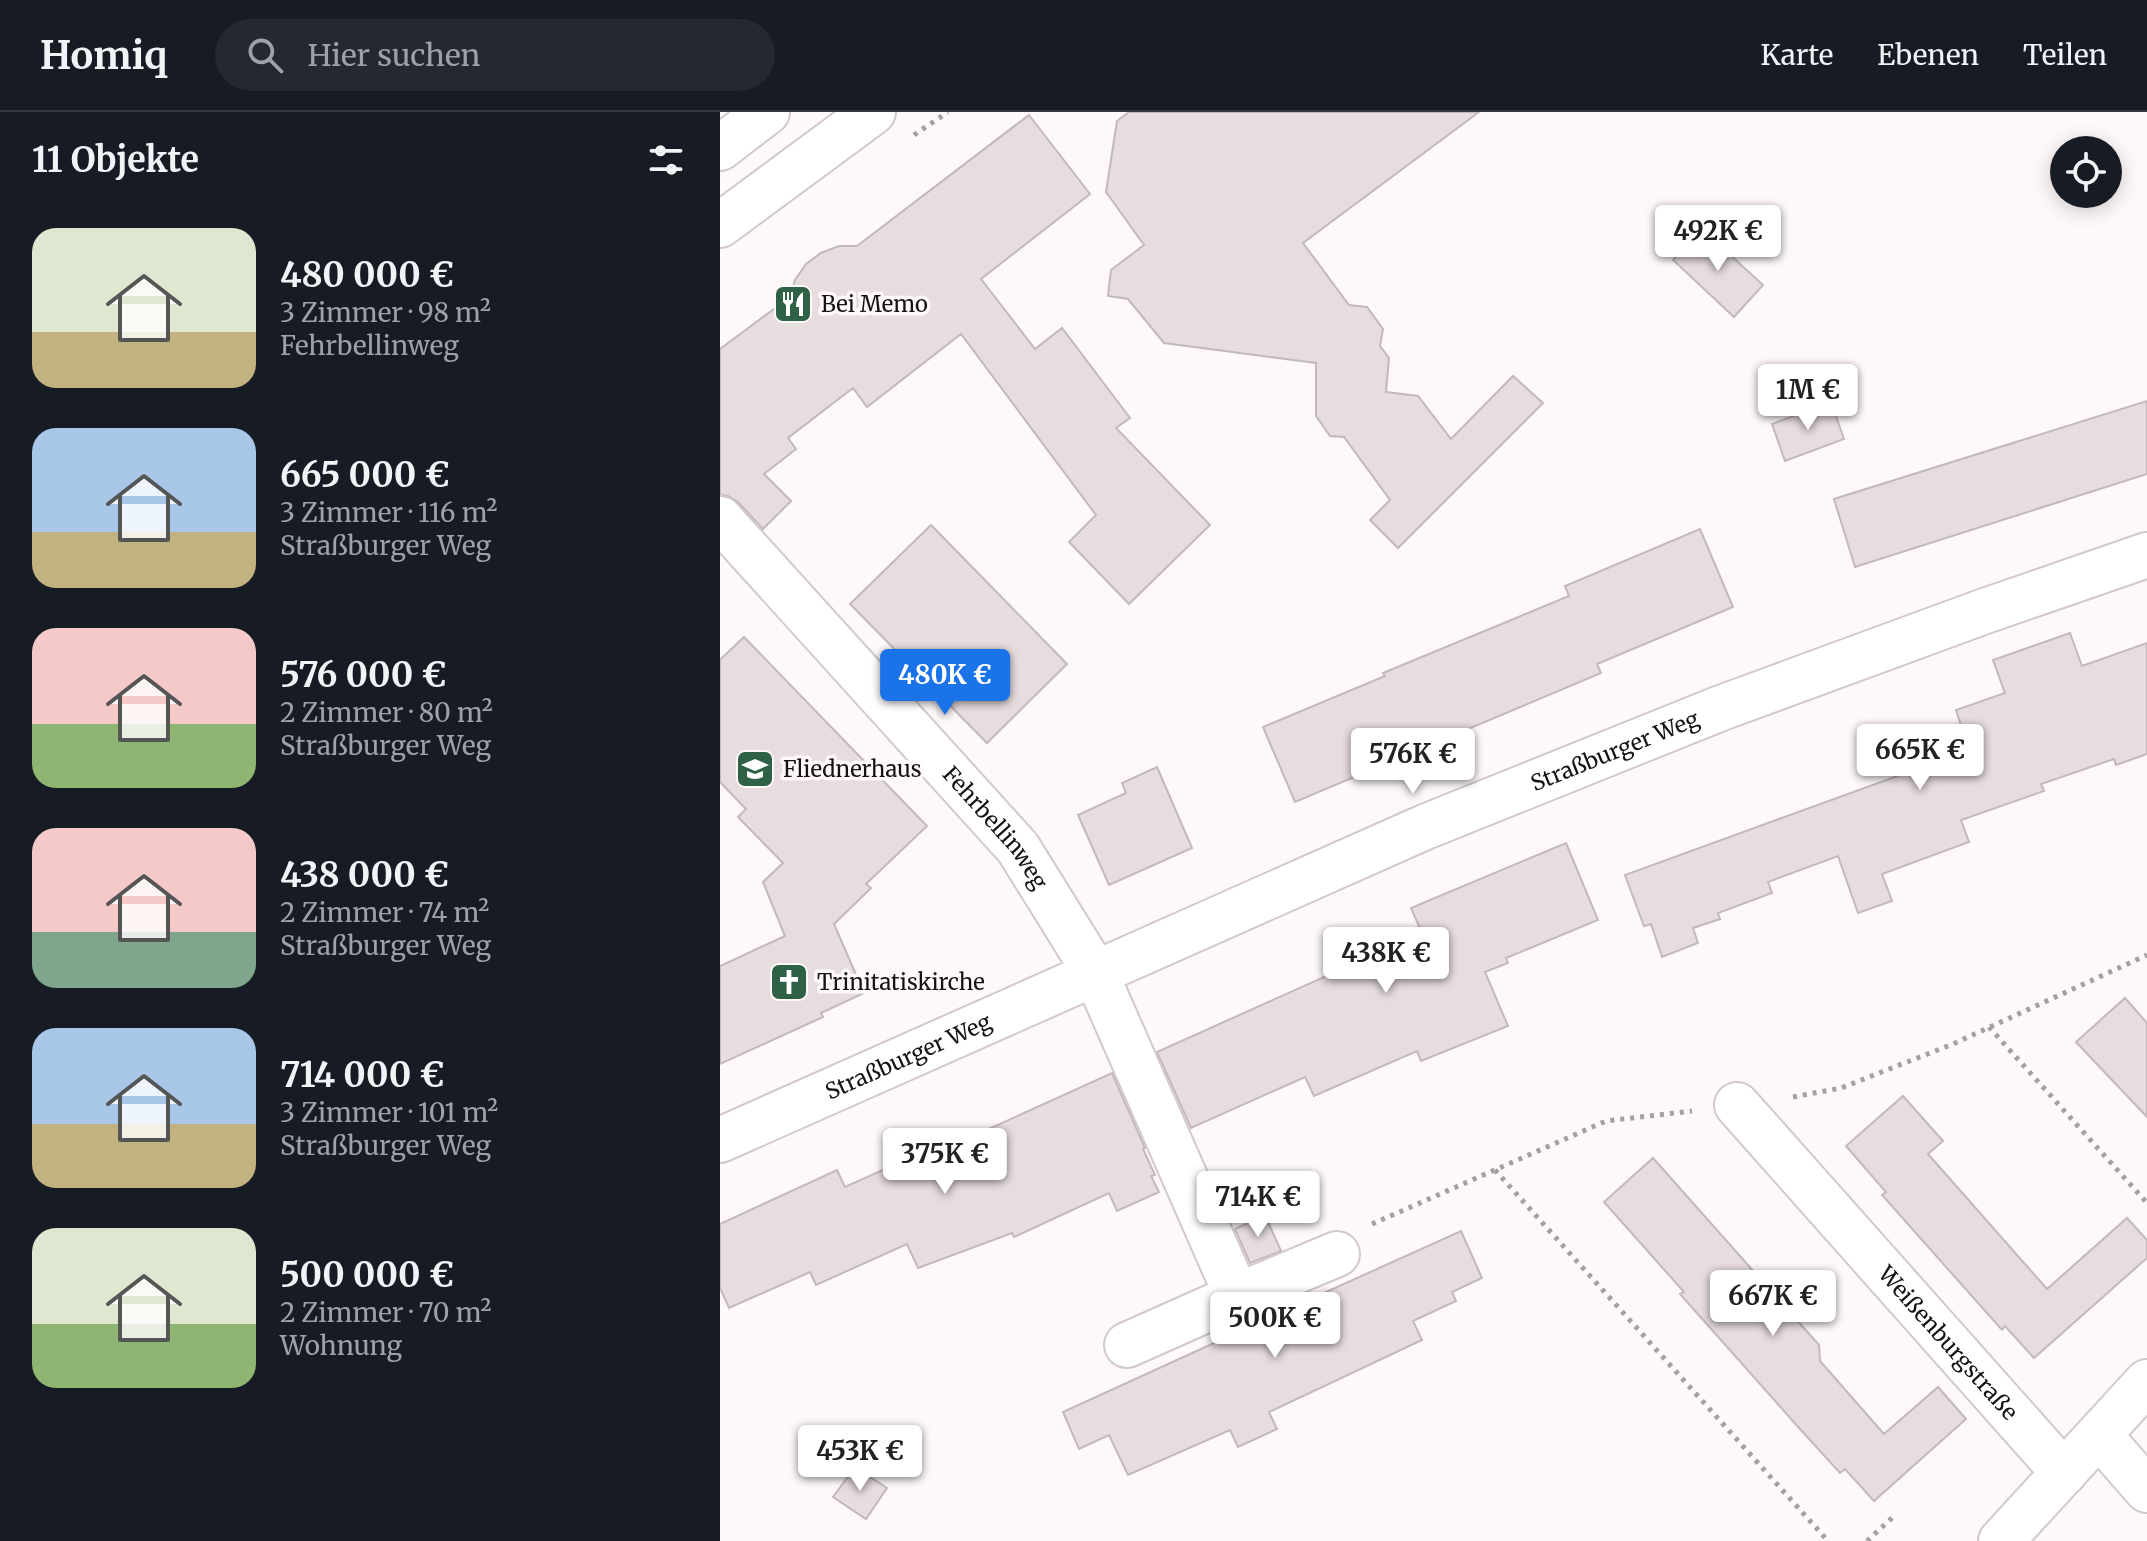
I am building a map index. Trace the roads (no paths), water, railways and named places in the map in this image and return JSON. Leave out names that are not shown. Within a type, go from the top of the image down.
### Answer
[{"type":"street","points":[[720,148],[767,112]]},
{"type":"street","points":[[720,225],[873,112]]},
{"type":"street","name":"Fehrbellinweg","points":[[720,519],[1018,848],[1095,972]]},
{"type":"street","name":"Straßburger Weg","points":[[720,1140],[1425,827],[1721,708],[2147,555]]},
{"type":"street","points":[[1095,972],[1237,1296]]},
{"type":"street","name":"Weißenburgstraße","points":[[1737,1105],[2064,1473]]},
{"type":"street","points":[[1127,1345],[1337,1254]]},
{"type":"street","points":[[2001,1541],[2147,1382]]},
{"type":"street","points":[[2099,1435],[2147,1490]]},
{"type":"place","name":"Bei Memo","points":[[793,304]]},
{"type":"place","name":"Fliednerhaus","points":[[755,769]]},
{"type":"place","name":"Trinitatiskirche","points":[[789,982]]}]
